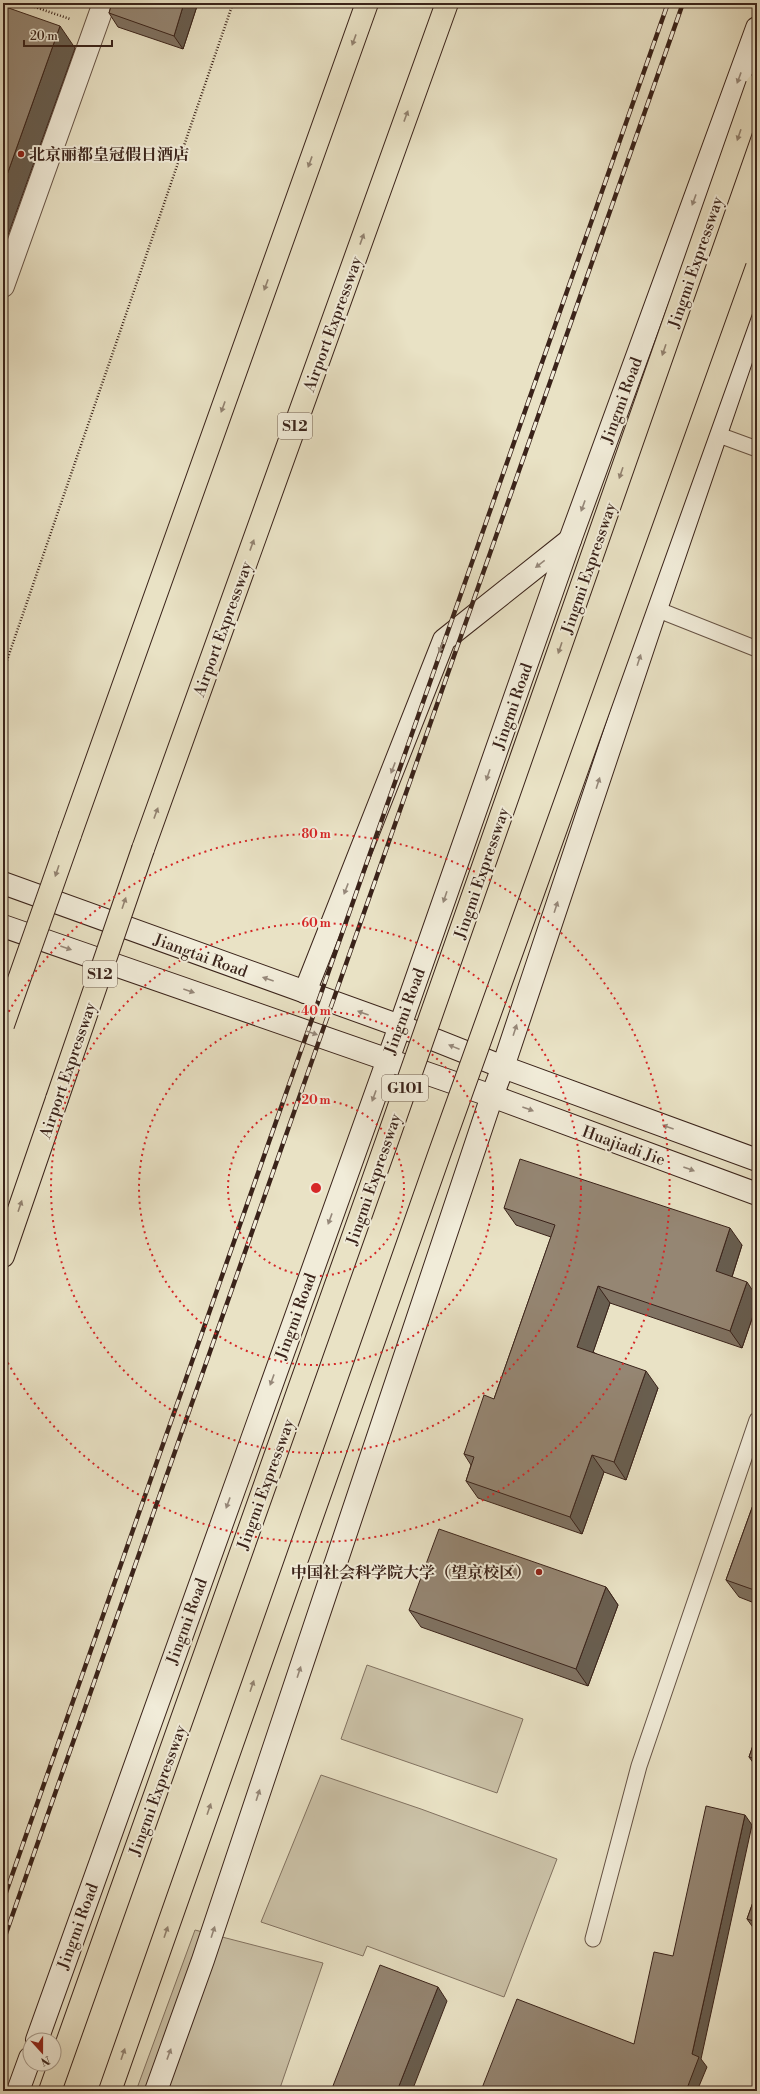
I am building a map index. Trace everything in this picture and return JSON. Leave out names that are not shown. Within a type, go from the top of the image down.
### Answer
[{"type":"highway","points":[[3,1025],[367,3]]},
{"type":"highway","name":"Airport Expressway","points":[[3,1256],[143,849],[447,3]]},
{"type":"highway","name":"Jingmi Expressway","points":[[50,2091],[387,1141],[757,85]]},
{"type":"highway","points":[[110,2091],[439,1155],[757,267]]},
{"type":"main road","points":[[3,286],[104,3]]},
{"type":"main road","name":"Jingmi Road","points":[[39,2032],[400,1026],[570,540],[757,28]]},
{"type":"main road","points":[[156,2091],[203,1960],[492,1096],[757,314]]},
{"type":"main road","points":[[305,992],[444,640],[570,540]]},
{"type":"main road","name":"Jiangtai Road","points":[[3,883],[400,1026]]},
{"type":"main road","points":[[3,926],[387,1059]]},
{"type":"main road","name":"Huajiadi Jie","points":[[400,1026],[503,1067],[757,1160]]},
{"type":"main road","name":"Huajiadi Jie","points":[[387,1059],[492,1096],[757,1194]]},
{"type":"main road","points":[[18,2091],[25,2072]]},
{"type":"lane","points":[[716,434],[757,449]]},
{"type":"lane","points":[[656,609],[757,649]]},
{"type":"lane","points":[[594,1939],[639,1766],[757,1420]]},
{"type":"path","points":[[23,3],[95,28]]},
{"type":"path","points":[[3,672],[232,3]]},
{"type":"shaded area","points":[[367,1665],[523,1719],[497,1793],[341,1739]]},
{"type":"shaded area","points":[[321,1775],[421,1809],[557,1859],[504,1997],[367,1946],[363,1956],[261,1922]]},
{"type":"shaded area","points":[[195,1930],[323,1963],[279,2091],[136,2091]]},
{"type":"building","points":[[112,3],[184,3],[174,36],[109,13]]},
{"type":"building","points":[[3,6],[60,26],[3,186]]},
{"type":"building","points":[[520,1159],[730,1228],[716,1271],[747,1282],[730,1331],[598,1286],[577,1347],[646,1371],[614,1462],[592,1455],[570,1517],[466,1481],[474,1457],[464,1454],[484,1395],[494,1399],[555,1225],[504,1208]]},
{"type":"building","points":[[757,1494],[757,1591],[726,1580]]},
{"type":"building","points":[[439,1529],[606,1587],[576,1669],[409,1610]]},
{"type":"building","points":[[757,1734],[757,1759],[749,1757]]},
{"type":"building","points":[[706,1806],[745,1815],[692,2054],[699,2057],[686,2091],[477,2091],[479,2087],[482,2088],[517,1999],[634,2044],[654,1952],[673,1956]]},
{"type":"building","points":[[757,1891],[757,1922],[747,1919]]},
{"type":"building","points":[[380,1965],[438,1987],[397,2091],[331,2091]]},
{"type":"railway","points":[[3,1901],[668,3]]},
{"type":"railway","points":[[3,1942],[683,3]]},
{"type":"place","name":"北京丽都皇冠假日酒店","points":[[21,154]]},
{"type":"place","name":"中国社会科学院大学（望京校区）","points":[[539,1572]]}]
